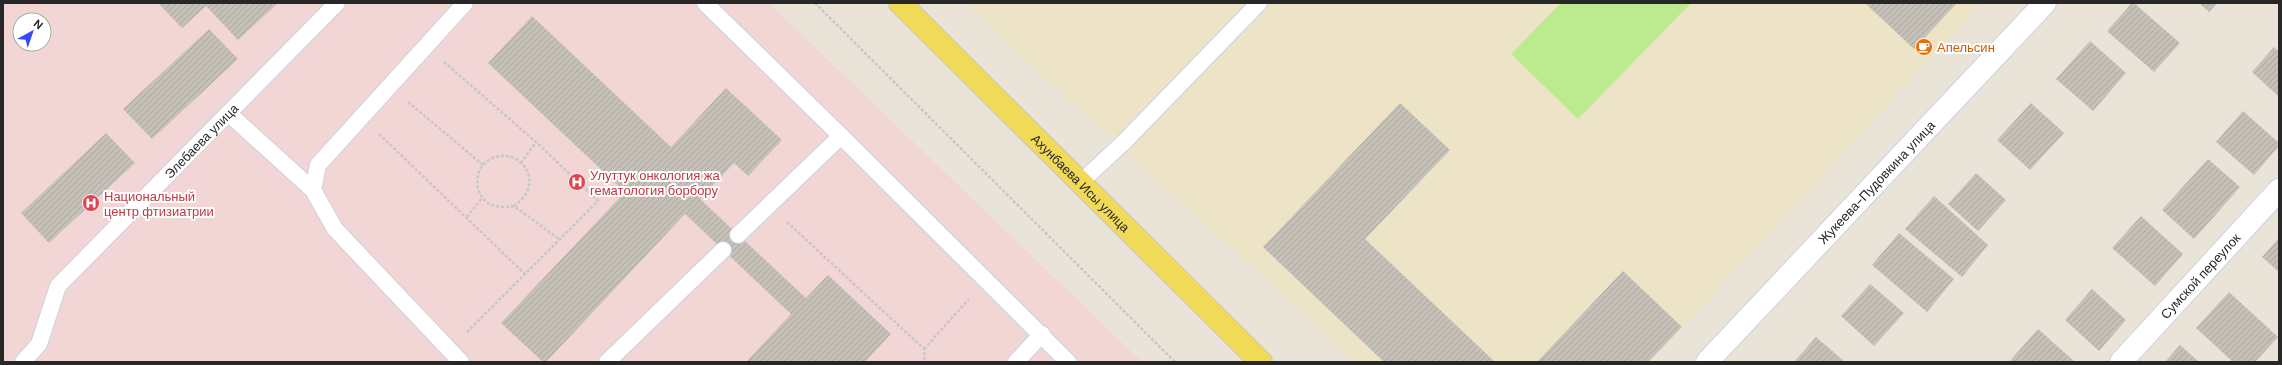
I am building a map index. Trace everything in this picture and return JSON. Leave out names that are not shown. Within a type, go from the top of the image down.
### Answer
[{"type":"main road","name":"Ахунбаева Исы улица","points":[[900,3],[1261,362]]},
{"type":"main road","name":"Жукеева-Пудовкина улица","points":[[1707,362],[2045,3]]},
{"type":"main road","name":"Сумской переулок","points":[[2121,362],[2279,190]]},
{"type":"lane","name":"Элебаева улица","points":[[23,362],[39,344],[58,286],[338,3]]},
{"type":"lane","points":[[313,190],[318,165],[465,3]]},
{"type":"lane","points":[[705,3],[1042,334],[1068,362]]},
{"type":"lane","points":[[1080,183],[1125,141],[1259,3]]},
{"type":"lane","points":[[228,113],[313,190],[336,229],[461,362]]},
{"type":"lane","points":[[738,235],[841,136]]},
{"type":"lane","points":[[607,362],[724,250]]},
{"type":"lane","points":[[1016,362],[1042,334]]},
{"type":"path","points":[[816,3],[1175,362]]},
{"type":"path","points":[[426,46],[536,142],[598,201],[450,350]]},
{"type":"path","points":[[389,86],[483,165]]},
{"type":"path","points":[[361,117],[526,275]]},
{"type":"path","points":[[521,163],[536,142]]},
{"type":"path","points":[[506,155],[521,163],[529,177],[529,186],[524,197],[514,206],[503,208],[491,206],[482,198],[477,187],[477,175],[483,165],[497,156],[506,155]]},
{"type":"path","points":[[467,217],[482,198]]},
{"type":"path","points":[[769,204],[924,349],[925,362]]},
{"type":"path","points":[[514,206],[559,239]]},
{"type":"path","points":[[924,349],[987,280]]},
{"type":"shaded area","name":"Улуттук онкология жа гематология борбору","points":[[3,3],[769,3],[1142,362],[3,362]]},
{"type":"shaded area","points":[[967,3],[1981,3],[1651,362],[1356,362],[1025,60]]},
{"type":"green space","points":[[1561,3],[1691,3],[1578,119],[1511,54]]},
{"type":"building","points":[[158,3],[278,3],[238,40],[206,6],[182,28]]},
{"type":"building","points":[[1865,3],[1957,3],[1914,49]]},
{"type":"building","points":[[2132,3],[2134,3],[2180,43],[2154,72],[2107,31]]},
{"type":"building","points":[[2199,3],[2217,3],[2209,12]]},
{"type":"building","points":[[532,16],[671,147],[726,88],[782,140],[748,176],[734,163],[700,199],[806,298],[828,275],[891,334],[865,362],[746,362],[791,314],[685,214],[546,362],[543,362],[501,323],[625,192],[488,63]]},
{"type":"building","points":[[209,29],[238,59],[152,139],[123,109]]},
{"type":"building","points":[[2090,41],[2126,73],[2093,111],[2056,79]]},
{"type":"building","points":[[2274,47],[2279,52],[2279,97],[2252,72]]},
{"type":"building","points":[[1400,103],[1450,150],[1365,239],[1495,362],[1384,362],[1263,247]]},
{"type":"building","points":[[2031,103],[2064,133],[2030,170],[1997,140]]},
{"type":"building","points":[[2243,111],[2279,143],[2279,146],[2254,175],[2216,142]]},
{"type":"building","points":[[106,133],[135,163],[49,243],[21,213]]},
{"type":"building","points":[[2208,159],[2240,187],[2194,239],[2162,210]]},
{"type":"building","points":[[1976,173],[2006,200],[1978,231],[1948,204]]},
{"type":"building","points":[[1934,196],[1988,245],[1962,277],[1905,229]]},
{"type":"building","points":[[2141,216],[2183,254],[2155,286],[2112,248]]},
{"type":"building","points":[[1899,233],[1954,279],[1927,312],[1872,265]]},
{"type":"building","points":[[2279,238],[2279,272],[2262,257]]},
{"type":"building","points":[[1623,271],[1682,327],[1648,362],[1537,362]]},
{"type":"building","points":[[1870,284],[1904,313],[1874,346],[1841,316]]},
{"type":"building","points":[[2092,289],[2126,320],[2099,351],[2065,320]]},
{"type":"building","points":[[2229,292],[2278,337],[2255,362],[2233,362],[2196,328]]},
{"type":"building","points":[[2038,329],[2075,362],[2009,362]]},
{"type":"building","points":[[1816,337],[1845,362],[1794,362]]},
{"type":"building","points":[[2180,345],[2199,362],[2165,362]]},
{"type":"place","name":"Апельсин","points":[[1924,47]]},
{"type":"place","name":"Улуттук онкология жа гематология борбору","points":[[577,182]]},
{"type":"place","name":"Национальный центр фтизиатрии","points":[[91,203]]}]
